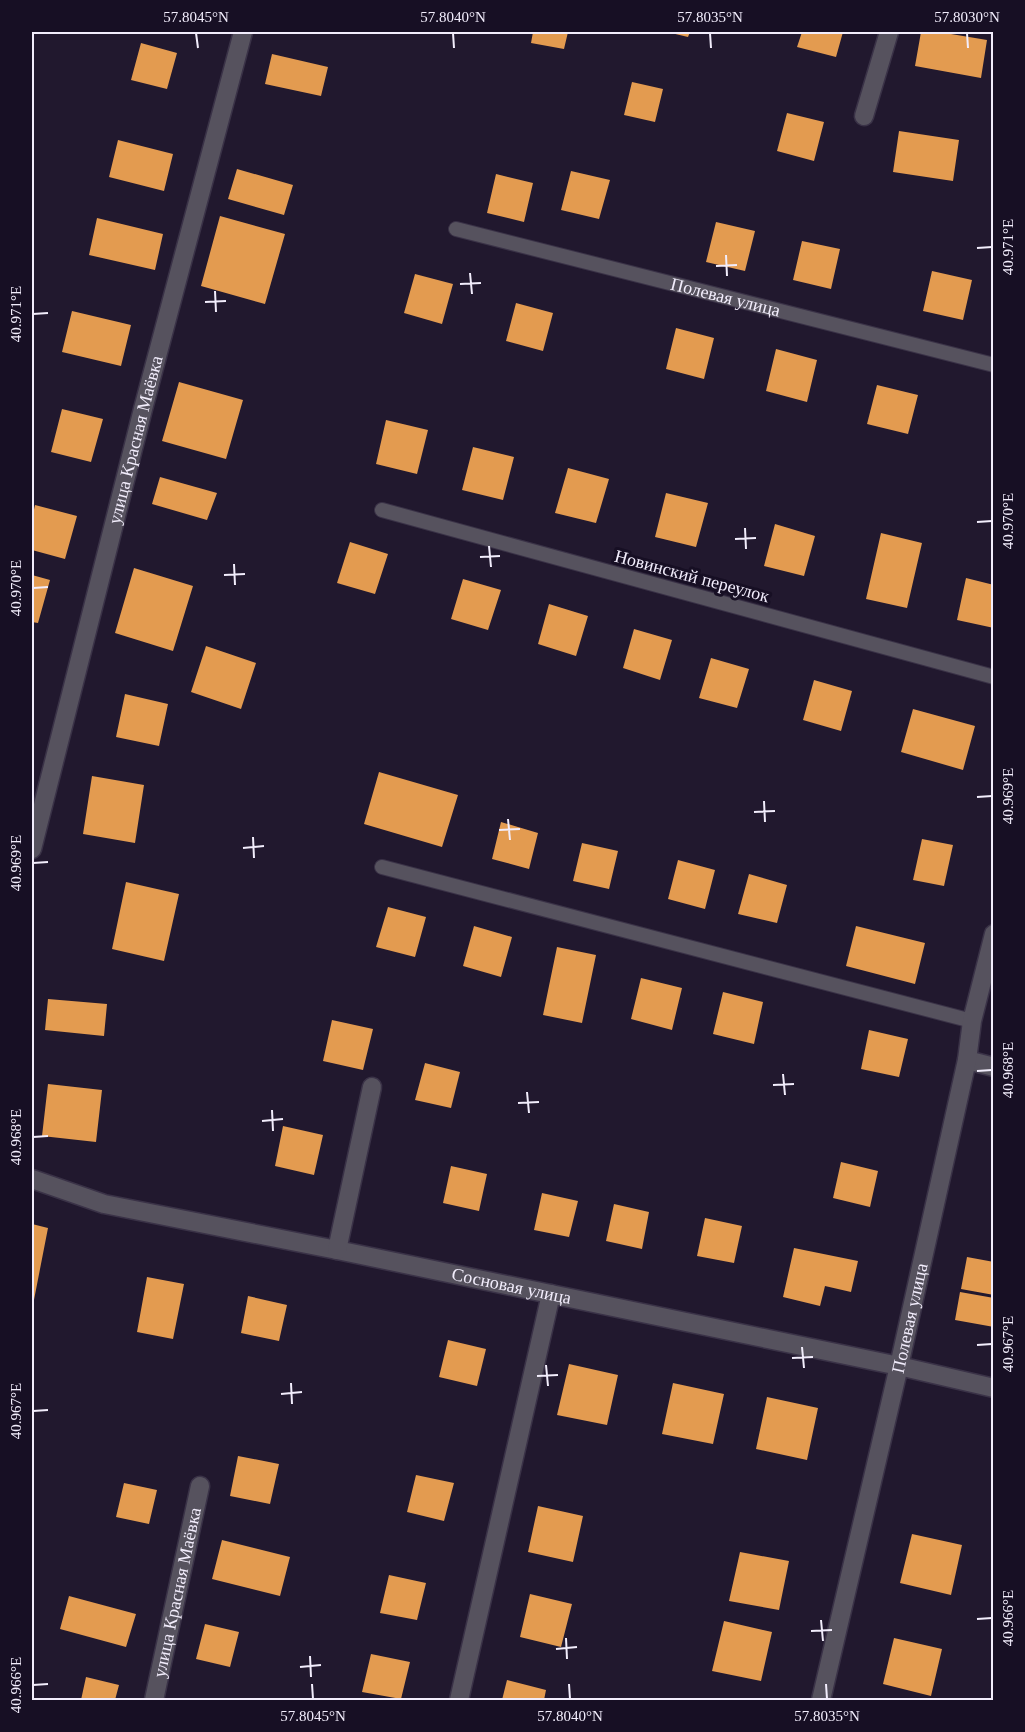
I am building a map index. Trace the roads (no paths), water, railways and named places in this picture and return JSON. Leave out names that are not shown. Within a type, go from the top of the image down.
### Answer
[{"type":"street","name":"улица Красная Маёвка","points":[[32,849],[143,410],[243,32]]},
{"type":"street","points":[[864,116],[889,32]]},
{"type":"street","name":"Полевая улица","points":[[821,1701],[898,1366],[966,1060],[972,1021],[993,934]]},
{"type":"street","points":[[966,1060],[993,1066]]},
{"type":"street","points":[[337,1250],[372,1087]]},
{"type":"street","name":"Сосновая улица","points":[[32,1179],[104,1204],[551,1294],[993,1388]]},
{"type":"street","points":[[459,1701],[551,1294]]},
{"type":"street","name":"улица Красная Маёвка","points":[[154,1701],[201,1486]]},
{"type":"lane","name":"Полевая улица","points":[[456,229],[993,365]]},
{"type":"lane","name":"Новинский переулок","points":[[382,510],[993,677]]},
{"type":"lane","points":[[382,867],[972,1021]]}]
